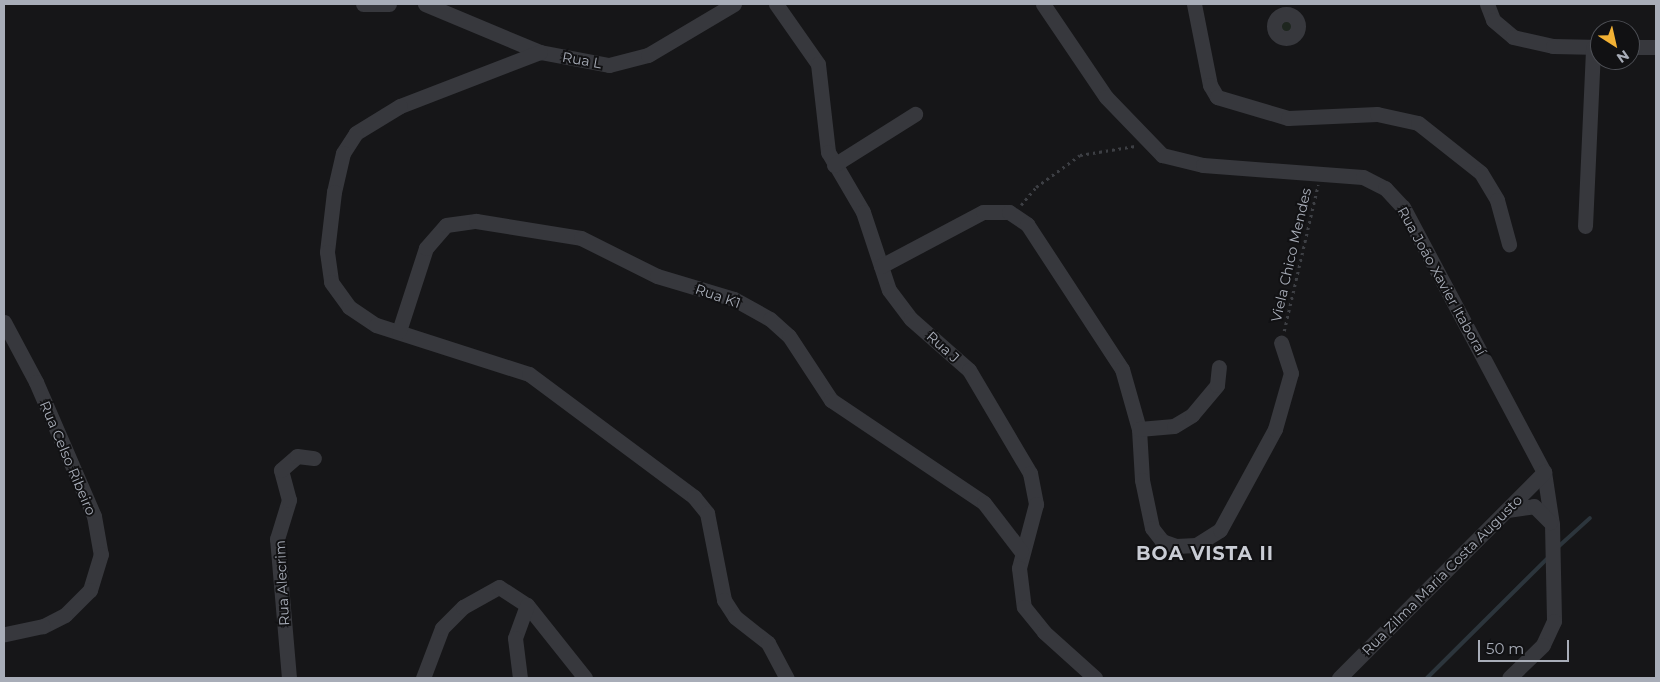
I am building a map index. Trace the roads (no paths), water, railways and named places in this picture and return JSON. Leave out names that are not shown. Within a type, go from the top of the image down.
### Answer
[{"type":"street","points":[[363,4],[389,4]]},
{"type":"street","name":"Rua L","points":[[425,4],[540,52],[600,64],[628,62],[734,4]]},
{"type":"street","name":"Rua J","points":[[776,4],[818,64],[826,140],[834,165],[860,205],[881,266],[903,310],[969,370],[1022,456],[1036,504],[1021,551],[1020,590],[1024,607],[1044,632],[1095,678]]},
{"type":"street","name":"Rua João Xavier Itaboraí","points":[[1043,4],[1106,97],[1146,143],[1162,156],[1186,163],[1321,172],[1375,182],[1403,207],[1527,432],[1544,472],[1552,524],[1552,629],[1509,678]]},
{"type":"street","points":[[1194,4],[1210,85],[1217,97],[1288,118],[1377,114],[1418,122],[1481,173],[1497,200],[1509,244]]},
{"type":"street","points":[[1487,4],[1494,20],[1513,37],[1553,46],[1590,47]]},
{"type":"street","points":[[1640,47],[1656,47]]},
{"type":"street","points":[[540,52],[380,115],[356,133],[346,147],[334,192],[327,266],[331,282],[349,307],[362,318],[529,374],[694,497],[707,513],[724,600],[735,617],[768,643],[787,678]]},
{"type":"street","points":[[1585,226],[1595,70]]},
{"type":"street","points":[[834,165],[916,114]]},
{"type":"street","points":[[881,266],[974,215],[1000,210],[1015,214],[1037,235],[1115,356],[1129,386],[1140,429],[1142,480],[1154,533],[1162,541],[1183,547],[1208,539],[1230,515],[1283,409],[1292,373],[1281,343]]},
{"type":"street","name":"Rua K1","points":[[399,331],[426,248],[446,226],[476,221],[581,238],[658,276],[734,299],[770,319],[789,336],[831,400],[984,503],[1021,551]]},
{"type":"street","name":"Rua Celso Ribeiro","points":[[4,322],[36,382],[94,516],[101,554],[90,590],[65,615],[44,626],[4,634]]},
{"type":"street","points":[[1140,429],[1174,426],[1192,415],[1217,385],[1219,367]]},
{"type":"street","name":"Rua Alecrim","points":[[289,678],[277,539],[289,500],[281,470],[297,456],[314,458]]},
{"type":"street","name":"Rua Zilma Maria Costa Augusto","points":[[1340,678],[1544,472]]},
{"type":"street","points":[[1506,510],[1534,506],[1552,524]]},
{"type":"street","points":[[423,678],[442,628],[482,593],[505,588],[527,605],[586,678]]},
{"type":"street","points":[[520,678],[515,638],[527,605]]},
{"type":"waterway","points":[[1558,547],[1590,518]]},
{"type":"waterway","points":[[1427,678],[1547,559]]},
{"type":"district","name":"BOA VISTA II","points":[[1205,554]]}]
